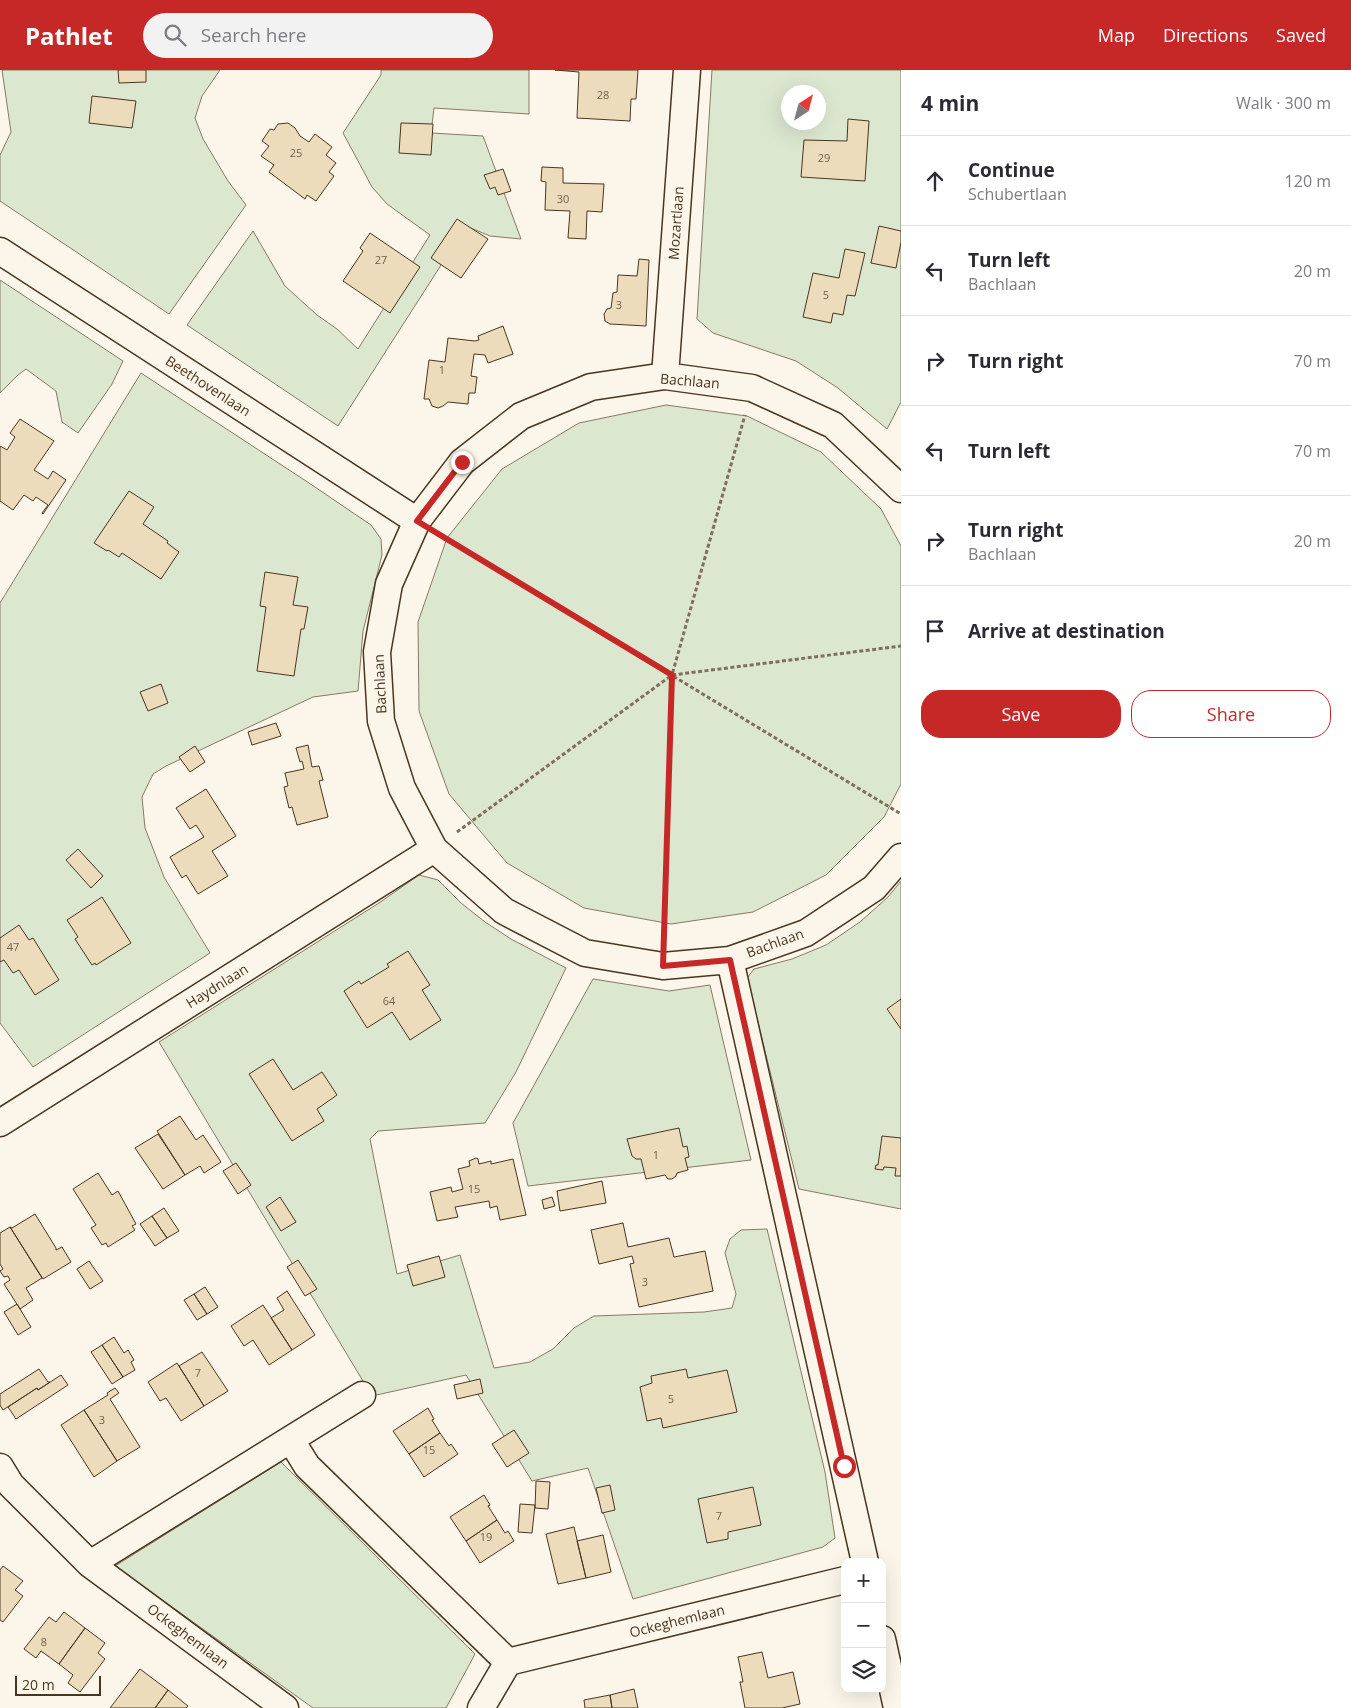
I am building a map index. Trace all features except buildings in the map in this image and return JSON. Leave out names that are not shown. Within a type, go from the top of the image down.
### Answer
[{"type":"street","name":"Mozartlaan","points":[[665,376],[687,70]]},
{"type":"street","name":"Beethovenlaan","points":[[0,250],[417,521]]},
{"type":"street","name":"Bachlaan","points":[[901,489],[833,425],[752,388],[665,376],[591,387],[522,416],[462,462],[417,521],[389,584],[377,652],[381,721],[402,788],[434,849],[504,911],[585,953],[663,966],[730,960],[806,933],[874,888],[901,857]]},
{"type":"street","name":"Haydnlaan","points":[[0,1123],[434,849]]},
{"type":"street","points":[[730,960],[864,1558]]},
{"type":"street","points":[[90,1564],[362,1395]]},
{"type":"street","points":[[291,1440],[307,1466],[508,1662],[481,1708]]},
{"type":"street","name":"Ockeghemlaan","points":[[0,1467],[11,1484],[90,1564],[285,1708]]},
{"type":"street","name":"Ockeghemlaan","points":[[508,1662],[841,1581]]},
{"type":"street","points":[[884,1648],[897,1708]]},
{"type":"path","points":[[663,966],[672,675],[752,388]]},
{"type":"path","points":[[417,521],[901,814]]},
{"type":"path","points":[[434,849],[672,675],[901,646]]},
{"type":"green space","points":[[2,70],[220,70],[202,96],[195,118],[203,139],[228,181],[246,205],[169,314],[0,201],[0,155],[11,132]]},
{"type":"green space","points":[[381,70],[529,70],[529,114],[434,108],[431,133],[483,136],[521,239],[490,236],[466,226],[338,426],[187,325],[253,231],[285,286],[358,349],[430,235],[387,204],[372,187],[343,133],[381,75]]},
{"type":"green space","points":[[712,70],[901,70],[901,402],[887,429],[838,388],[796,361],[713,333],[697,319]]},
{"type":"green space","points":[[0,280],[123,361],[112,384],[78,433],[62,422],[56,391],[26,369],[0,393]]},
{"type":"green space","points":[[141,373],[371,525],[381,539],[382,555],[363,631],[358,691],[313,697],[166,766],[153,774],[142,797],[145,828],[164,877],[210,953],[33,1067],[0,1023],[0,603]]},
{"type":"green space","points":[[666,405],[747,416],[821,452],[881,509],[901,546],[901,784],[884,817],[826,875],[753,912],[671,924],[584,908],[507,863],[449,794],[419,711],[418,622],[447,538],[502,469],[579,423]]},
{"type":"green space","points":[[419,875],[438,880],[461,903],[485,922],[511,939],[566,968],[516,1072],[485,1123],[378,1131],[370,1139],[397,1274],[460,1255],[494,1368],[530,1362],[553,1349],[574,1328],[594,1316],[704,1312],[732,1308],[736,1294],[725,1253],[730,1239],[741,1230],[767,1229],[825,1472],[835,1538],[823,1547],[633,1599],[588,1468],[532,1481],[466,1375],[372,1396],[159,1042],[379,903]]},
{"type":"green space","points":[[901,881],[901,1209],[799,1189],[747,978],[754,969],[792,959],[826,945],[860,922],[888,897]]},
{"type":"green space","points":[[593,979],[669,991],[710,985],[751,1160],[528,1186],[513,1123]]},
{"type":"green space","points":[[281,1462],[475,1654],[446,1708],[313,1708],[115,1566]]},
{"type":"route","points":[[462,462],[417,521],[672,675],[663,966],[730,960],[844,1466]]}]
